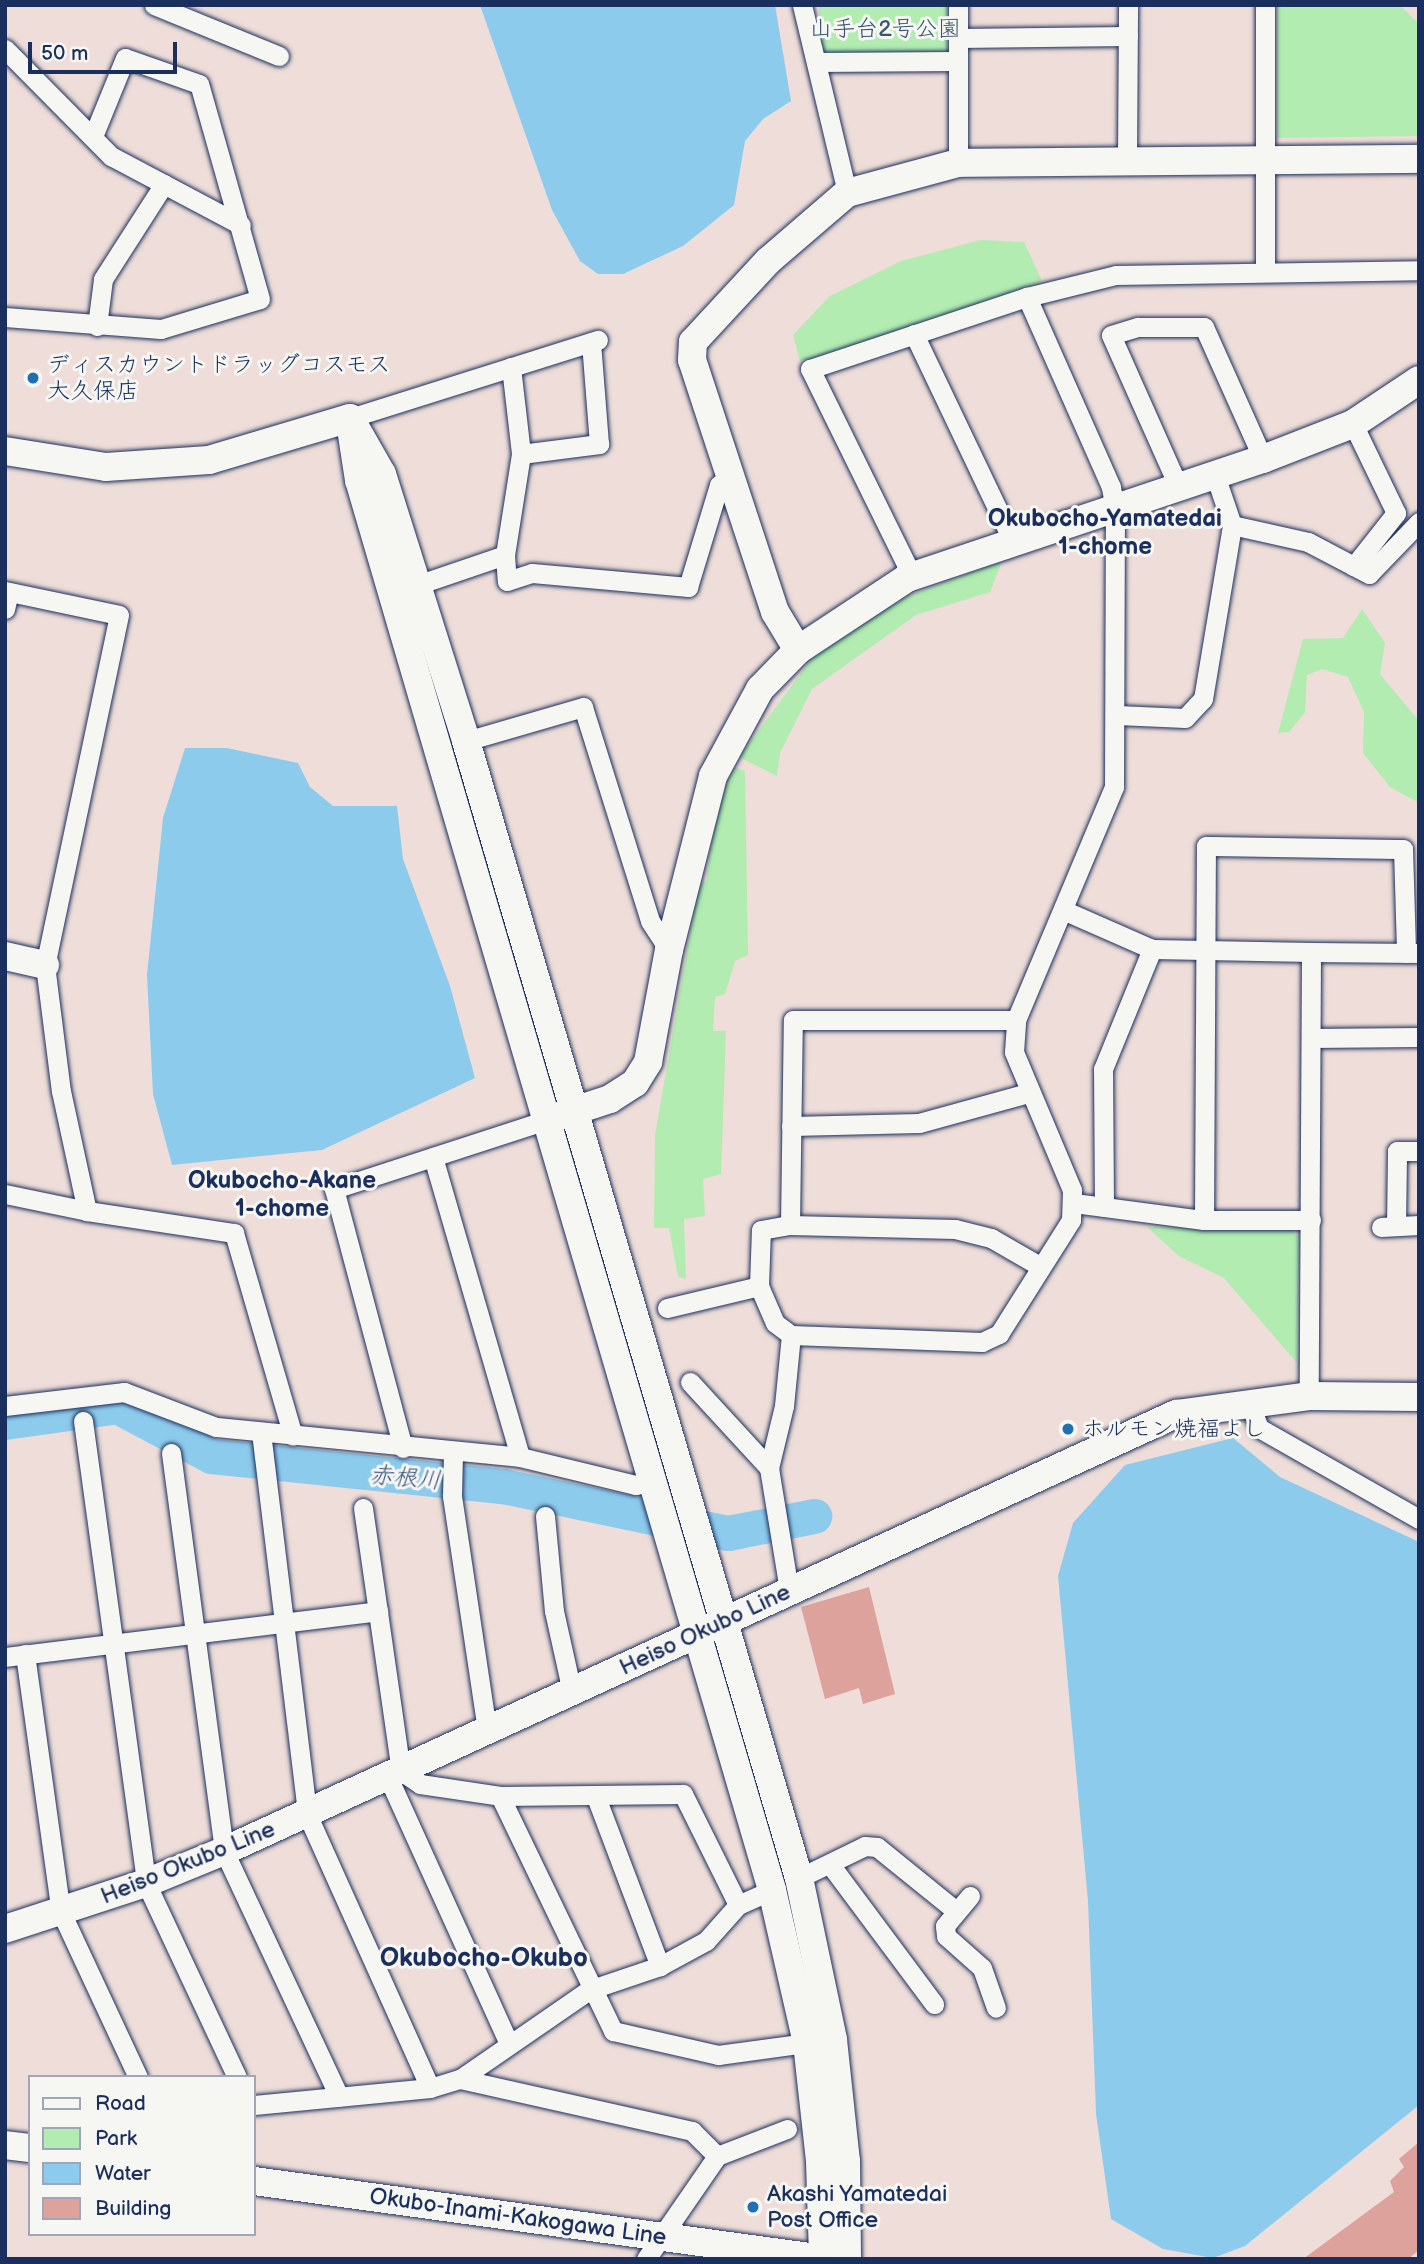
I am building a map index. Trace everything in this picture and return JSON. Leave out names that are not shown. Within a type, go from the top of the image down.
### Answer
[{"type":"street","points":[[153,5],[279,56]]},
{"type":"street","points":[[802,5],[847,193]]},
{"type":"street","points":[[958,5],[958,163]]},
{"type":"street","points":[[1127,158],[1128,5]]},
{"type":"street","points":[[1265,5],[1265,271]]},
{"type":"street","points":[[958,38],[1128,36]]},
{"type":"street","points":[[5,49],[94,134],[111,156],[241,225]]},
{"type":"street","points":[[5,317],[97,326],[161,328],[260,299],[199,85],[125,58],[94,134]]},
{"type":"street","points":[[816,62],[958,61]]},
{"type":"street","points":[[798,650],[775,612],[692,360],[693,342],[768,261],[847,193],[958,163],[1127,158],[1419,159]]},
{"type":"street","points":[[97,326],[103,279],[164,184]]},
{"type":"street","points":[[912,576],[810,369],[1027,297],[1116,275],[1419,270]]},
{"type":"street","points":[[1027,297],[1111,487],[1115,510],[1117,715],[1114,787],[1016,1020],[1014,1052],[1028,1093],[1074,1203],[1071,1220],[1038,1265],[999,1334],[982,1342],[791,1335],[775,1323],[759,1286],[761,1230],[790,1225],[955,1230],[991,1238],[1038,1265]]},
{"type":"street","points":[[1179,488],[1111,335],[1138,327],[1204,327],[1263,458]]},
{"type":"street","points":[[914,334],[1014,544]]},
{"type":"street","points":[[5,451],[106,467],[209,460],[594,341],[599,444],[521,454]]},
{"type":"street","points":[[511,368],[521,454],[505,555],[507,581],[532,573],[688,587],[719,485],[732,475]]},
{"type":"street","points":[[403,1448],[334,1189],[561,1115],[618,1094],[635,1083],[648,1062],[669,950],[713,776],[760,689],[798,650],[912,576],[1179,488],[1353,424],[1419,380]]},
{"type":"street","points":[[350,418],[382,474],[466,741],[655,1479],[772,1891],[807,2043],[820,2161],[823,2259]]},
{"type":"street","points":[[350,418],[359,480],[561,1115],[726,1620],[799,1878],[833,2040],[846,2161],[847,2259]]},
{"type":"street","points":[[1353,424],[1396,513],[1354,566]]},
{"type":"street","points":[[1117,715],[1185,718],[1203,699],[1232,525],[1215,475]]},
{"type":"street","points":[[1232,525],[1308,542],[1369,574],[1419,522]]},
{"type":"street","points":[[417,585],[505,555]]},
{"type":"street","points":[[6,597],[119,615],[46,965],[61,1091],[87,1211]]},
{"type":"street","points":[[466,741],[583,707],[650,920],[669,950]]},
{"type":"street","points":[[1063,910],[1152,949],[1205,954],[1412,953],[1411,894],[1403,849],[1206,846],[1205,954],[1204,1220]]},
{"type":"street","points":[[1104,1207],[1103,1069],[1152,949]]},
{"type":"street","points":[[1309,1396],[1311,952]]},
{"type":"street","points":[[5,956],[46,965]]},
{"type":"street","points":[[790,1225],[793,1020],[1016,1020]]},
{"type":"street","points":[[1311,1038],[1419,1037]]},
{"type":"street","points":[[791,1126],[919,1123],[1028,1093]]},
{"type":"street","points":[[1419,1151],[1397,1151],[1388,1226],[1419,1225]]},
{"type":"street","points":[[433,1157],[520,1457]]},
{"type":"street","points":[[5,1194],[87,1211],[234,1233],[293,1436]]},
{"type":"street","points":[[1074,1203],[1204,1220],[1311,1220]]},
{"type":"street","points":[[667,1308],[759,1286]]},
{"type":"street","points":[[789,1590],[769,1468],[784,1406],[791,1335]]},
{"type":"street","points":[[690,1382],[769,1468]]},
{"type":"street","points":[[5,1406],[124,1392],[216,1427],[453,1453],[520,1457],[636,1485],[655,1479]]},
{"type":"street","name":"Heiso Okubo Line","points":[[5,1929],[146,1883],[224,1851],[1176,1414],[1249,1401],[1309,1396],[1419,1397]]},
{"type":"street","points":[[1249,1401],[1259,1428],[1419,1519]]},
{"type":"street","points":[[83,1421],[146,1883],[236,2075]]},
{"type":"street","points":[[261,1432],[263,1469],[307,1814],[430,2088]]},
{"type":"street","points":[[171,1453],[224,1851],[339,2096]]},
{"type":"street","points":[[453,1453],[452,1496],[486,1731]]},
{"type":"street","points":[[363,1508],[378,1611],[394,1774],[509,2044]]},
{"type":"street","points":[[545,1516],[554,1611],[572,1692]]},
{"type":"street","points":[[5,1657],[282,1620],[378,1611]]},
{"type":"street","points":[[25,1654],[61,1912],[137,2075]]},
{"type":"street","points":[[394,1774],[420,1784],[500,1796],[683,1794],[738,1905]]},
{"type":"street","points":[[500,1796],[589,1990],[613,2031],[718,2055],[807,2043]]},
{"type":"street","points":[[596,1797],[660,1966]]},
{"type":"street","points":[[799,1878],[832,1867],[865,1846],[877,1847],[963,1904],[945,1926],[946,1936],[982,1968],[996,2008]]},
{"type":"street","points":[[832,1867],[934,2004]]},
{"type":"street","points":[[256,2105],[430,2088],[460,2079],[589,1990],[660,1966],[706,1941],[738,1905],[772,1891]]},
{"type":"street","points":[[460,2079],[692,2131],[717,2155]]},
{"type":"street","points":[[652,2247],[717,2155],[787,2129]]},
{"type":"street","points":[[5,2145],[28,2148]]},
{"type":"street","name":"Okubo-Inami-Kakogawa Line","points":[[256,2181],[652,2247],[823,2259]]},
{"type":"green space","name":"山手台2号公園","points":[[819,5],[947,5],[947,54],[819,54]]},
{"type":"green space","points":[[1277,5],[1400,5],[1419,24],[1419,136],[1277,138]]},
{"type":"green space","points":[[981,240],[1024,242],[1042,281],[899,335],[800,361],[793,335],[830,296],[901,261]]},
{"type":"green space","points":[[1002,561],[990,592],[916,615],[812,689],[780,753],[777,776],[739,757],[816,653],[905,597]]},
{"type":"green space","points":[[1362,609],[1385,643],[1380,674],[1419,721],[1419,803],[1390,787],[1363,753],[1364,712],[1348,677],[1322,669],[1307,675],[1305,712],[1289,732],[1278,733],[1303,639],[1343,638]]},
{"type":"green space","points":[[733,767],[745,771],[748,955],[735,961],[725,994],[715,997],[713,1031],[726,1031],[721,1174],[703,1179],[705,1216],[684,1219],[686,1279],[678,1277],[669,1228],[654,1228],[655,1135],[699,881],[706,882],[715,815]]},
{"type":"green space","points":[[1147,1227],[1291,1230],[1299,1236],[1297,1363],[1224,1278],[1179,1256]]},
{"type":"water","points":[[480,5],[775,5],[791,101],[763,119],[745,141],[734,205],[683,246],[623,274],[598,274],[580,261],[552,210]]},
{"type":"water","points":[[185,748],[227,748],[298,763],[310,787],[333,806],[397,806],[403,859],[450,986],[475,1078],[322,1150],[172,1165],[153,1094],[147,975],[163,818]]},
{"type":"water","points":[[1233,1438],[1280,1477],[1419,1542],[1419,2105],[1245,2246],[1213,2258],[1163,2249],[1111,2219],[1096,2114],[1088,1901],[1058,1576],[1073,1523],[1125,1465]]},
{"type":"building","points":[[869,1587],[895,1694],[863,1704],[859,1688],[825,1699],[801,1607]]},
{"type":"building","points":[[1419,2142],[1419,2250],[1408,2259],[1303,2259],[1394,2192],[1390,2181],[1404,2167],[1399,2159]]},
{"type":"waterway","name":"赤根川","points":[[5,1422],[117,1406],[211,1456],[503,1486],[728,1533],[814,1516]]},
{"type":"place","name":"ディスカウントドラッグコスモス 大久保店","points":[[33,378]]},
{"type":"place","name":"ホルモン焼福よし","points":[[1068,1429]]},
{"type":"place","name":"Akashi Yamatedai Post Office","points":[[753,2207]]},
{"type":"district","name":"Okubocho-Yamatedai 1-chome","points":[[1105,533]]},
{"type":"district","name":"Okubocho-Akane 1-chome","points":[[282,1195]]},
{"type":"district","name":"Okubocho-Okubo","points":[[484,1959]]}]
